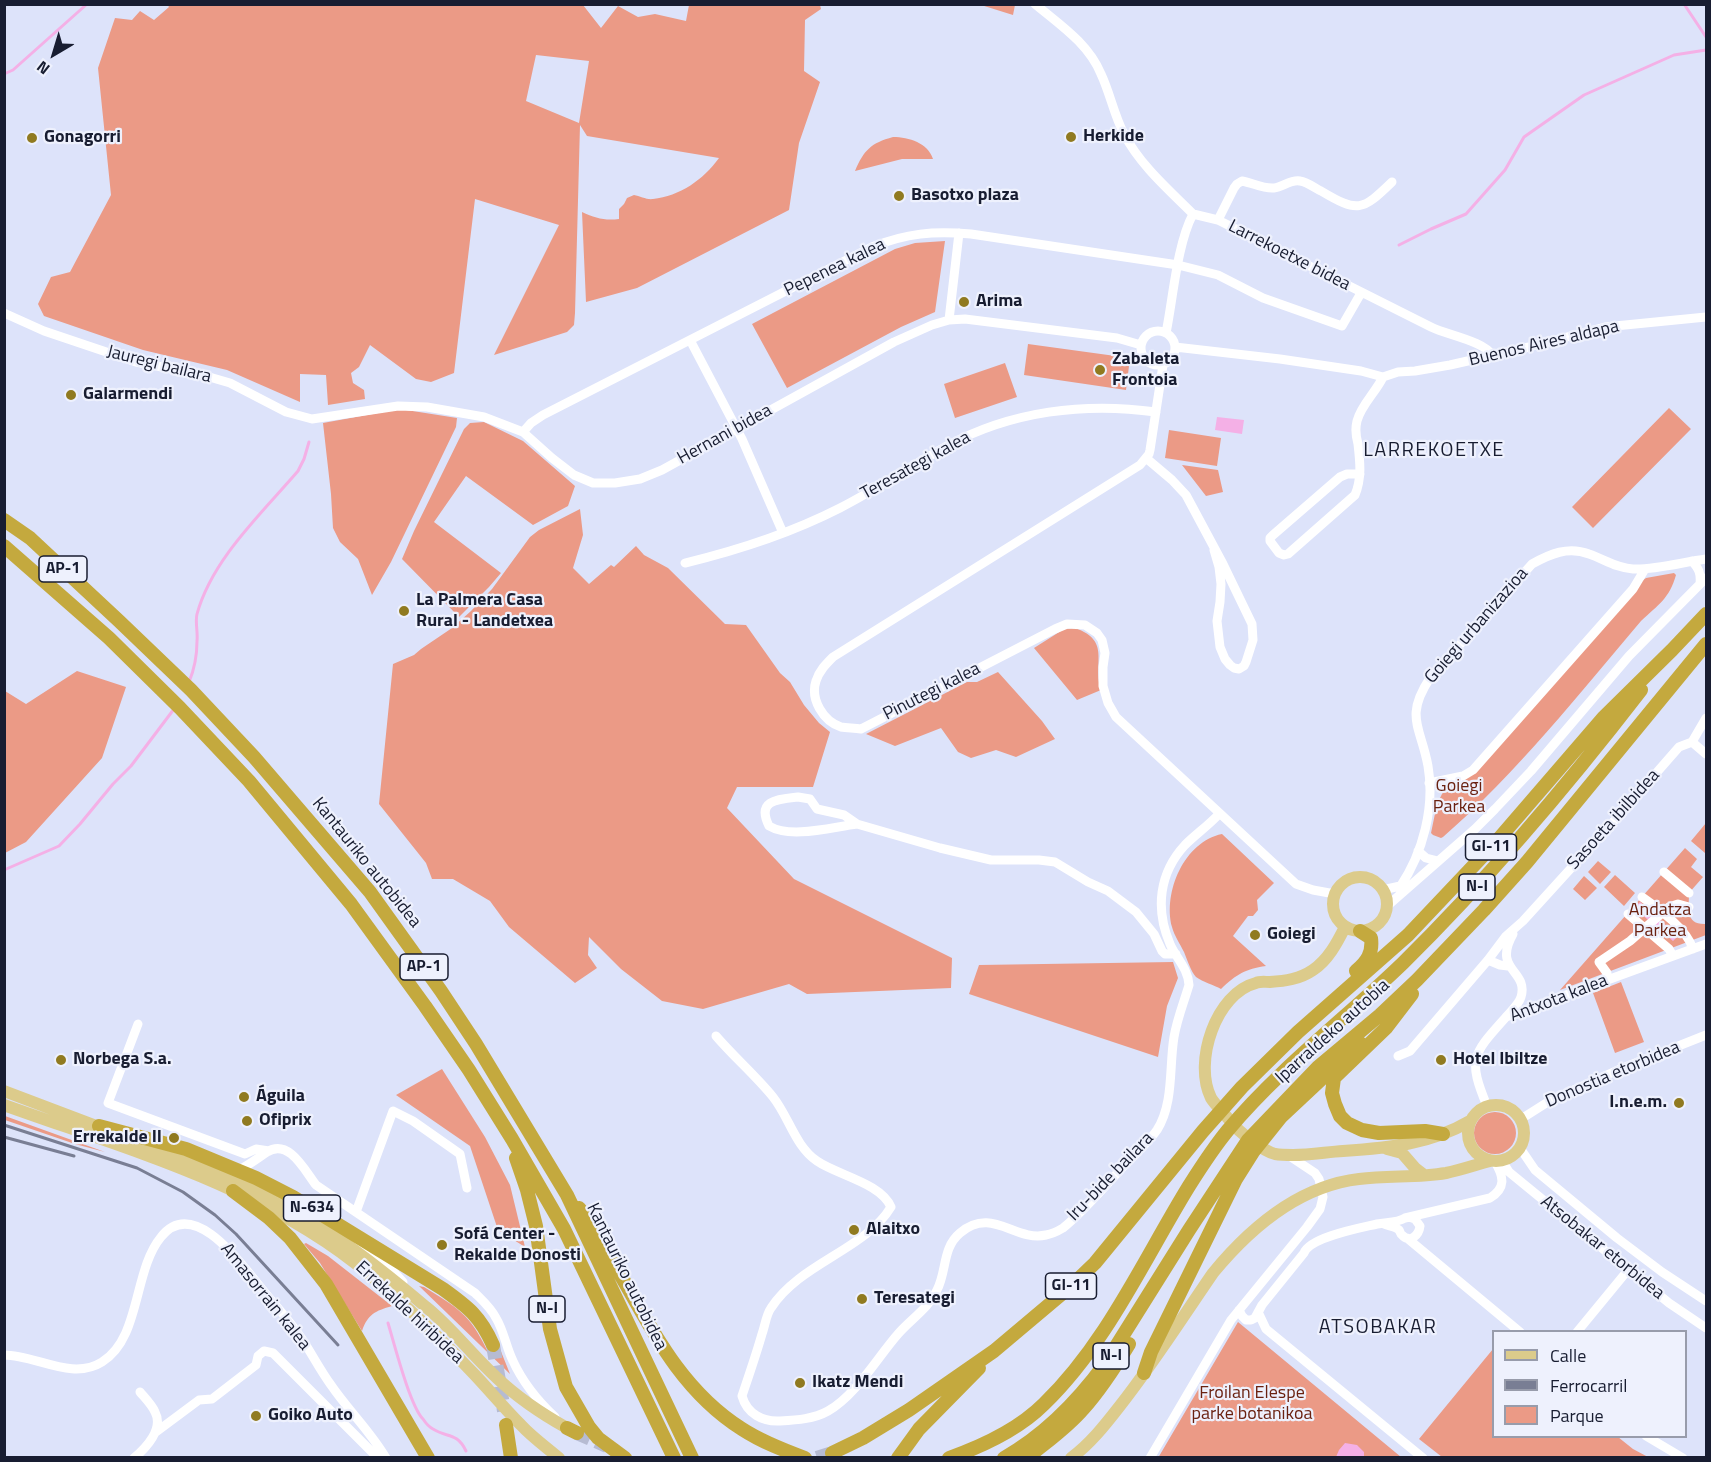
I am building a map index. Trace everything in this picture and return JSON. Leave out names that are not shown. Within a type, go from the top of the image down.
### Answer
[{"type":"highway","name":"Kantauriko autobidea","points":[[4,519],[30,538],[191,690],[254,757],[370,892],[476,1044],[567,1195],[692,1458]]},
{"type":"highway","name":"Kantauriko autobidea","points":[[4,546],[109,638],[180,708],[238,769],[351,904],[470,1070],[512,1139],[564,1229],[675,1458]]},
{"type":"highway","name":"N-I","points":[[949,1458],[976,1448],[1014,1428],[1043,1406],[1077,1369],[1110,1319],[1170,1217],[1227,1131],[1285,1070],[1402,964],[1468,897],[1514,846],[1610,730],[1672,650],[1707,614]]},
{"type":"highway","name":"Iparraldeko autobia","points":[[1277,1114],[1318,1067],[1380,1015],[1484,910],[1527,862],[1707,644]]},
{"type":"highway","name":"GI-11","points":[[898,1458],[919,1429],[994,1351],[1095,1263],[1242,1087],[1298,1032],[1408,935],[1496,842],[1603,718],[1672,650]]},
{"type":"highway","points":[[1443,1134],[1425,1131],[1378,1133],[1362,1130],[1347,1123],[1340,1116],[1335,1104],[1332,1093],[1334,1078],[1386,1028],[1484,910]]},
{"type":"highway","points":[[1298,1032],[1308,1017],[1367,962],[1372,947],[1371,938],[1360,932]]},
{"type":"highway","points":[[1144,1373],[1151,1352],[1231,1176],[1253,1152],[1277,1114],[1410,997]]},
{"type":"highway","name":"N-634","points":[[99,1126],[186,1149],[239,1170],[293,1197],[462,1303],[474,1313],[485,1328],[493,1345]]},
{"type":"highway","name":"N-I","points":[[512,1139],[536,1226],[550,1329],[566,1387],[598,1438],[629,1457]]},
{"type":"highway","name":"N-I","points":[[1004,1458],[1038,1436],[1058,1419],[1091,1383],[1189,1230],[1231,1176]]},
{"type":"highway","name":"N-634","points":[[232,1191],[269,1218],[290,1238],[315,1269],[428,1458]]},
{"type":"highway","points":[[567,1195],[589,1220],[668,1356],[702,1398],[742,1430],[779,1449],[805,1458]]},
{"type":"highway","points":[[1027,1458],[1083,1410],[1107,1380],[1140,1326],[1189,1230]]},
{"type":"highway","points":[[832,1453],[863,1438],[909,1410],[994,1351]]},
{"type":"highway","points":[[506,1425],[511,1458]]},
{"type":"main road","points":[[1361,878],[1369,879],[1382,890],[1386,898],[1385,915],[1381,922],[1368,930],[1360,932],[1345,927],[1335,916],[1333,909],[1335,894],[1345,882],[1361,878]]},
{"type":"main road","points":[[1345,927],[1327,958],[1312,971],[1291,981],[1256,982],[1240,991],[1226,1003],[1209,1036],[1205,1065],[1211,1097],[1236,1128],[1275,1154],[1386,1148],[1415,1143],[1443,1134],[1470,1121]]},
{"type":"main road","name":"Errekalde hiribidea","points":[[4,1091],[233,1178],[322,1226],[365,1257],[429,1309],[496,1378],[524,1401],[572,1430]]},
{"type":"main road","points":[[1071,1458],[1105,1425],[1227,1256],[1242,1240],[1290,1203],[1334,1184],[1358,1179],[1447,1173],[1496,1161],[1515,1154],[1524,1138],[1521,1119],[1513,1110],[1498,1104],[1478,1110],[1470,1121],[1467,1135],[1470,1145],[1477,1154],[1496,1161]]},
{"type":"main road","name":"Errekalde hiribidea","points":[[4,1105],[193,1173],[261,1204],[309,1232],[354,1262],[376,1280],[433,1332],[520,1425],[559,1458]]},
{"type":"main road","points":[[1386,1148],[1402,1153],[1424,1175]]},
{"type":"street","points":[[1035,4],[1081,42],[1093,57],[1124,135],[1142,161],[1193,214],[1188,223],[1166,333]]},
{"type":"street","points":[[1218,220],[1237,183],[1242,181],[1270,188],[1300,181],[1355,207],[1374,198],[1392,182]]},
{"type":"street","name":"Larrekoetxe bidea","points":[[1193,214],[1218,220],[1440,332],[1483,346],[1492,355]]},
{"type":"street","name":"Pepenea kalea","points":[[523,432],[543,415],[872,247],[890,240],[925,232],[959,233],[1179,265],[1218,275],[1263,298],[1342,326],[1361,293]]},
{"type":"street","points":[[949,320],[959,233]]},
{"type":"street","name":"Jauregi bailara","points":[[4,313],[45,331],[136,362],[199,374],[230,383],[286,412],[312,419]]},
{"type":"street","name":"Buenos Aires aldapa","points":[[1175,347],[1280,359],[1361,371],[1383,377],[1398,372],[1450,365],[1605,327],[1707,317]]},
{"type":"street","name":"Hernani bidea","points":[[312,419],[398,406],[428,406],[484,417],[523,432],[574,474],[593,483],[615,483],[640,479],[662,470],[894,342],[949,320],[995,322],[1117,338],[1141,345]]},
{"type":"street","points":[[1160,331],[1166,333],[1174,341],[1172,358],[1162,365],[1153,365],[1145,359],[1141,345],[1150,333],[1160,331]]},
{"type":"street","points":[[690,340],[736,428],[783,533]]},
{"type":"street","points":[[1162,365],[1150,450],[1146,458],[1186,495],[1252,624],[1252,640],[1246,662],[1239,669],[1230,665],[1220,647],[1217,621],[1220,602],[1219,567],[1214,550]]},
{"type":"street","points":[[1360,474],[1347,474],[1340,477],[1273,535],[1270,541],[1279,553],[1288,554],[1355,495],[1360,474],[1355,429],[1357,419],[1383,377]]},
{"type":"street","name":"Teresategi kalea","points":[[685,563],[783,533],[838,509],[947,446],[983,429],[1017,417],[1082,408],[1156,412]]},
{"type":"street","name":"Pinutegi kalea","points":[[1146,458],[1138,467],[833,657],[823,667],[816,681],[814,694],[820,710],[828,720],[841,727],[861,729],[1047,632],[1067,624],[1085,625],[1097,633],[1102,640],[1105,653],[1103,686],[1108,703],[1116,717],[1296,884],[1335,894]]},
{"type":"street","name":"Goiegi urbanizazioa","points":[[1400,887],[1411,871],[1428,814],[1428,767],[1417,730],[1415,713],[1421,692],[1438,669],[1532,564],[1562,551],[1588,553],[1619,567],[1645,569],[1707,559]]},
{"type":"street","points":[[1386,907],[1495,809],[1531,771],[1629,656],[1703,581],[1699,569],[1692,561]]},
{"type":"street","points":[[1429,783],[1463,776],[1473,770],[1633,589],[1645,569]]},
{"type":"street","points":[[1220,602],[1229,597],[1239,599]]},
{"type":"street","name":"Sasoeta ibilbidea","points":[[1398,1056],[1410,1051],[1506,936],[1520,924],[1679,747],[1692,742],[1707,718]]},
{"type":"street","points":[[1692,742],[1707,754]]},
{"type":"street","name":"Iru-bide bailara","points":[[857,824],[804,831],[782,831],[768,826],[765,812],[767,805],[775,799],[798,797],[810,800],[818,809],[844,815],[857,824],[940,848],[991,860],[1055,862],[1107,891],[1136,912],[1154,934],[1162,951],[1165,954],[1176,954]]},
{"type":"street","name":"Iru-bide bailara","points":[[716,1036],[772,1095],[799,1142],[811,1156],[819,1163],[862,1182],[889,1202],[891,1207],[887,1214],[865,1234],[798,1278],[784,1291],[770,1310],[742,1396],[745,1405],[762,1419],[767,1420],[793,1420],[817,1416],[830,1410],[854,1388],[900,1332],[929,1303],[942,1279],[946,1252],[951,1242],[961,1232],[981,1222],[1036,1236],[1058,1231],[1093,1198],[1157,1129],[1167,1102],[1174,1037],[1189,985],[1189,976],[1171,946],[1161,919],[1160,901],[1163,885],[1176,856],[1220,814]]},
{"type":"street","points":[[1418,851],[1426,858],[1438,861]]},
{"type":"street","points":[[1382,890],[1400,887],[1413,881],[1438,861]]},
{"type":"street","points":[[1664,872],[1689,893]]},
{"type":"street","points":[[1642,897],[1663,912],[1690,941],[1693,949]]},
{"type":"street","points":[[1599,962],[1630,941],[1669,907],[1678,904],[1689,907]]},
{"type":"street","points":[[1628,914],[1669,949],[1673,956]]},
{"type":"street","name":"Sasoeta ibilbidea","points":[[1508,966],[1506,957],[1509,942],[1520,924]]},
{"type":"street","name":"Antxota kalea","points":[[1487,1106],[1475,1074],[1477,1052],[1506,1017],[1707,944]]},
{"type":"street","points":[[1592,954],[1607,972]]},
{"type":"street","points":[[1488,960],[1508,966],[1516,973],[1522,988],[1521,998],[1506,1017]]},
{"type":"street","points":[[138,1024],[108,1103],[245,1154],[256,1149],[268,1151]]},
{"type":"street","name":"Donostia etorbidea","points":[[1521,1119],[1551,1100],[1618,1070],[1707,1035]]},
{"type":"street","points":[[356,1212],[393,1111],[413,1121],[460,1154],[467,1188]]},
{"type":"street","points":[[186,1149],[192,1134]]},
{"type":"street","points":[[429,1309],[393,1271],[363,1248],[239,1170],[268,1151],[278,1148],[289,1151],[316,1185],[475,1293],[498,1320],[512,1360],[522,1379],[542,1403],[572,1430]]},
{"type":"street","name":"Atsobakar etorbidea","points":[[1520,1148],[1535,1170],[1617,1238],[1668,1276],[1707,1301]]},
{"type":"street","points":[[1150,1458],[1221,1336],[1320,1209],[1323,1197],[1316,1173],[1288,1155]]},
{"type":"street","points":[[1403,1222],[1490,1198],[1498,1193],[1502,1183],[1502,1173],[1496,1161]]},
{"type":"street","name":"Atsobakar etorbidea","points":[[1496,1161],[1628,1270],[1675,1307],[1707,1328]]},
{"type":"street","points":[[1239,1310],[1246,1320],[1255,1318],[1262,1305],[1306,1248],[1320,1240],[1382,1223],[1417,1221],[1420,1229],[1416,1236],[1407,1238]]},
{"type":"street","points":[[1403,1222],[1400,1234],[1518,1330]]},
{"type":"street","name":"Amasorrain kalea","points":[[4,1355],[21,1356],[74,1370],[101,1363],[113,1353],[121,1341],[149,1259],[160,1237],[176,1226],[198,1227],[212,1234],[233,1253],[301,1338],[333,1388],[386,1458]]},
{"type":"street","points":[[379,1250],[390,1235]]},
{"type":"street","points":[[1294,1241],[1300,1241],[1306,1248]]},
{"type":"street","points":[[1579,1330],[1628,1270]]},
{"type":"street","points":[[1258,1312],[1266,1329],[1423,1458]]},
{"type":"street","points":[[134,1458],[143,1451],[156,1432],[199,1400],[212,1399],[256,1365],[258,1356],[264,1351],[273,1353],[378,1458]]},
{"type":"street","points":[[140,1392],[156,1413],[158,1423],[156,1432]]},
{"type":"street","points":[[1648,1438],[1683,1458]]},
{"type":"street","points":[[143,1451],[151,1458]]},
{"type":"green space","points":[[167,4],[583,5],[601,28],[618,6],[638,17],[655,14],[686,21],[689,5],[820,5],[821,9],[805,20],[804,71],[820,82],[799,143],[789,210],[637,288],[586,302],[582,212],[600,219],[619,219],[619,209],[627,198],[634,195],[653,199],[682,191],[706,173],[719,158],[587,136],[580,125],[575,313],[574,325],[567,332],[494,355],[559,225],[475,199],[454,373],[431,382],[416,379],[370,345],[359,367],[351,373],[353,383],[364,390],[365,399],[328,405],[326,375],[300,374],[300,402],[227,370],[143,350],[44,316],[38,304],[51,277],[70,272],[111,195],[98,68],[115,18],[132,20],[140,11],[154,20],[169,7]],"holes":[[[536,55],[589,61],[579,123],[526,101]]]},
{"type":"green space","points":[[1015,4],[1013,15],[981,5]]},
{"type":"green space","points":[[893,137],[917,142],[931,153],[933,159],[902,159],[855,171],[869,148]]},
{"type":"green space","points":[[945,241],[935,312],[901,327],[787,388],[752,324],[895,249],[915,243]]},
{"type":"green space","points":[[1028,344],[1130,358],[1126,390],[1024,375]]},
{"type":"green space","points":[[1005,363],[1017,397],[955,418],[944,384]]},
{"type":"green space","points":[[1669,408],[1691,429],[1593,528],[1572,507]]},
{"type":"green space","points":[[400,409],[457,418],[456,427],[391,562],[372,595],[358,559],[340,542],[333,528],[323,423]]},
{"type":"green space","points":[[484,422],[523,441],[575,486],[568,506],[533,525],[466,476],[434,522],[501,573],[459,617],[402,559],[464,429],[470,423]]},
{"type":"green space","points":[[1169,430],[1221,438],[1217,466],[1165,458]]},
{"type":"green space","points":[[1182,465],[1218,470],[1223,492],[1206,496]]},
{"type":"green space","points":[[580,509],[583,535],[573,568],[589,584],[611,565],[614,567],[636,546],[644,555],[668,568],[725,624],[746,625],[780,673],[790,682],[804,705],[830,732],[813,787],[737,787],[727,808],[794,879],[952,958],[951,988],[807,994],[789,984],[703,1009],[662,1001],[621,969],[589,937],[588,955],[597,968],[575,983],[509,927],[490,901],[453,879],[432,879],[426,863],[379,804],[393,664],[414,655],[452,628],[471,611],[492,589],[530,537]]},
{"type":"green space","name":"Goiegi Parkea","points":[[1674,573],[1676,575],[1673,583],[1663,601],[1641,621],[1522,760],[1443,837],[1433,835],[1431,833],[1437,804],[1449,780],[1464,778],[1642,581],[1646,578]]},
{"type":"green space","points":[[1075,628],[1086,633],[1097,646],[1101,690],[1077,700],[1034,648],[1064,629]]},
{"type":"green space","points":[[77,671],[126,687],[102,758],[26,842],[5,853],[5,691],[26,704]]},
{"type":"green space","points":[[998,672],[1055,739],[1016,757],[996,750],[971,758],[958,752],[941,728],[895,746],[866,734],[967,682],[977,682]]},
{"type":"green space","points":[[1706,823],[1706,851],[1705,853],[1691,841]]},
{"type":"green space","points":[[1222,834],[1274,883],[1257,900],[1258,910],[1253,916],[1248,916],[1233,936],[1266,966],[1242,973],[1221,989],[1194,975],[1173,930],[1170,913],[1174,884],[1179,870],[1197,847]]},
{"type":"green space","name":"Andatza Parkea","points":[[1685,848],[1697,859],[1691,867],[1703,877],[1689,893],[1690,915],[1694,922],[1706,924],[1706,935],[1560,990]]},
{"type":"green space","points":[[1598,861],[1611,872],[1600,884],[1588,872]]},
{"type":"green space","points":[[1615,875],[1635,893],[1624,906],[1604,887]]},
{"type":"green space","points":[[1584,876],[1597,888],[1585,900],[1573,889]]},
{"type":"green space","points":[[1173,962],[1178,978],[1167,1006],[1158,1057],[969,994],[979,965]]},
{"type":"green space","points":[[1621,982],[1644,1042],[1615,1053],[1593,993]]},
{"type":"green space","points":[[442,1069],[485,1137],[510,1185],[525,1247],[498,1230],[470,1146],[396,1095]]},
{"type":"green space","points":[[1495,1112],[1503,1113],[1510,1118],[1515,1125],[1515,1141],[1510,1148],[1503,1153],[1495,1154],[1487,1153],[1480,1148],[1475,1141],[1474,1133],[1475,1125],[1480,1118],[1487,1113]]},
{"type":"green space","points":[[4,1116],[105,1152],[5,1120]]},
{"type":"green space","points":[[304,1244],[328,1256],[392,1306],[373,1314],[362,1331],[320,1263]]},
{"type":"green space","points":[[419,1286],[436,1294],[462,1313],[475,1329],[488,1352],[500,1349],[510,1374]]},
{"type":"green space","name":"Froilan Elespe parke botanikoa","points":[[1238,1322],[1401,1457],[1158,1458]]},
{"type":"green space","points":[[1492,1350],[1492,1438],[1619,1438],[1648,1457],[1442,1457],[1419,1439]]},
{"type":"shaded area","points":[[1217,417],[1244,420],[1242,434],[1215,430]]},
{"type":"shaded area","points":[[1640,902],[1678,936],[1673,941],[1634,908]]},
{"type":"shaded area","points":[[1345,1443],[1357,1445],[1364,1452],[1364,1457],[1336,1457]]},
{"type":"waterway","points":[[4,74],[13,70],[87,4]]},
{"type":"waterway","points":[[1684,4],[1706,37]]},
{"type":"waterway","points":[[1399,245],[1466,214],[1505,170],[1524,137],[1584,95],[1674,55],[1706,50]]},
{"type":"waterway","points":[[189,682],[196,652],[196,617],[204,594],[226,556],[254,520],[298,471],[309,442]]},
{"type":"waterway","points":[[4,870],[59,846],[131,766],[174,709]]},
{"type":"waterway","points":[[388,1323],[403,1374],[418,1412],[430,1427],[455,1438],[466,1451]]},
{"type":"tunnel","points":[[493,1345],[504,1411]]},
{"type":"tunnel","points":[[577,1433],[607,1446]]},
{"type":"tunnel","points":[[817,1458],[832,1453]]},
{"type":"railway","points":[[4,1125],[137,1168],[183,1192],[215,1215],[236,1234],[338,1345]]},
{"type":"railway","points":[[4,1137],[74,1156]]},
{"type":"place","name":"Herkide","points":[[1071,137]]},
{"type":"place","name":"Gonagorri","points":[[32,138]]},
{"type":"place","name":"Basotxo plaza","points":[[899,196]]},
{"type":"place","name":"Arima","points":[[964,302]]},
{"type":"place","name":"Zabaleta Frontoia","points":[[1100,370]]},
{"type":"place","name":"Galarmendi","points":[[71,395]]},
{"type":"place","name":"La Palmera Casa Rural - Landetxea","points":[[404,611]]},
{"type":"place","name":"Goiegi","points":[[1255,935]]},
{"type":"place","name":"Norbega S.a.","points":[[61,1060]]},
{"type":"place","name":"Hotel Ibiltze","points":[[1441,1060]]},
{"type":"place","name":"Águila","points":[[244,1097]]},
{"type":"place","name":"I.n.e.m.","points":[[1679,1103]]},
{"type":"place","name":"Ofiprix","points":[[247,1121]]},
{"type":"place","name":"Errekalde II","points":[[174,1138]]},
{"type":"place","name":"Alaitxo","points":[[854,1230]]},
{"type":"place","name":"Sofá Center - Rekalde Donosti","points":[[442,1245]]},
{"type":"place","name":"Teresategi","points":[[862,1299]]},
{"type":"place","name":"Ikatz Mendi","points":[[800,1383]]},
{"type":"place","name":"Goiko Auto","points":[[256,1416]]},
{"type":"district","name":"LARREKOETXE","points":[[1434,451]]},
{"type":"district","name":"ATSOBAKAR","points":[[1378,1328]]}]
